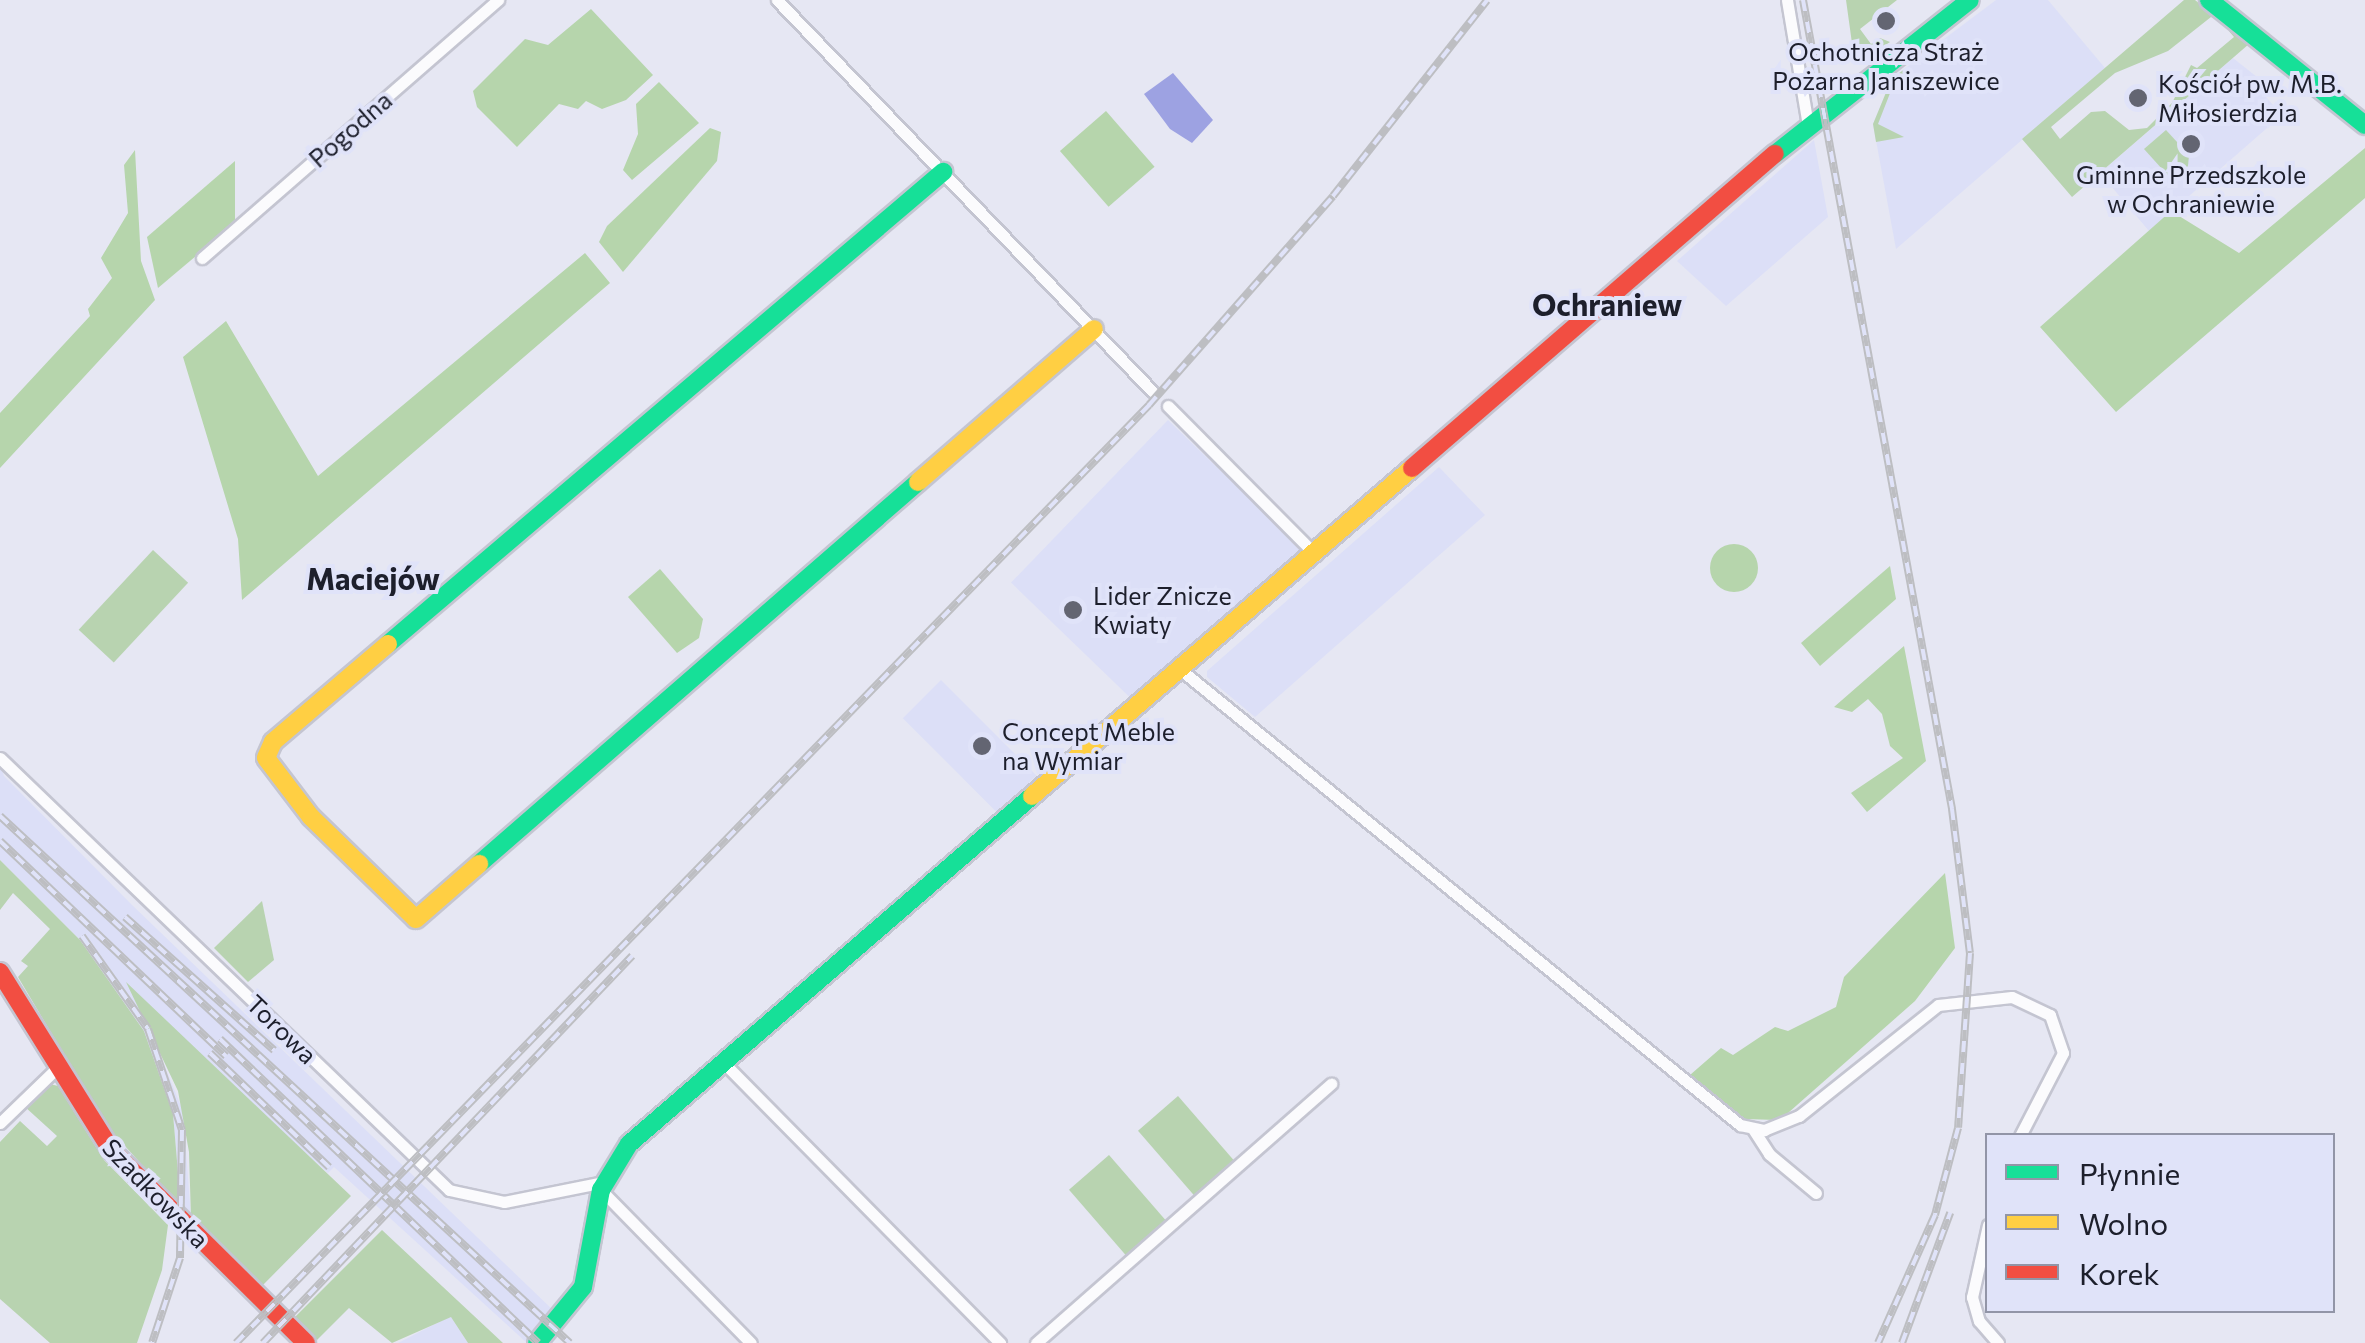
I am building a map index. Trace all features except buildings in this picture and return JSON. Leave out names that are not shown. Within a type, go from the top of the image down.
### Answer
[{"type":"street","name":"Pogodna","points":[[202,258],[498,0]]},
{"type":"street","points":[[777,0],[1152,391]]},
{"type":"street","points":[[1787,0],[1808,126]]},
{"type":"street","points":[[537,1343],[582,1287],[605,1180],[724,1064],[1808,126],[1970,0]]},
{"type":"street","points":[[2209,0],[2365,126]]},
{"type":"street","points":[[943,172],[273,742],[266,758],[270,766],[311,817],[416,919],[1094,329]]},
{"type":"street","points":[[1168,406],[1316,555]]},
{"type":"street","points":[[1182,670],[1710,1105],[1753,1129],[1769,1154],[1816,1193]]},
{"type":"street","name":"Torowa","points":[[0,758],[450,1190],[504,1202],[605,1180]]},
{"type":"street","name":"Szadkowska","points":[[0,972],[112,1151],[306,1343]]},
{"type":"street","points":[[1753,1129],[1799,1116],[1927,1010],[1956,1000],[2012,998],[2050,1015],[2062,1038],[2060,1068],[2022,1133]]},
{"type":"street","points":[[724,1064],[1000,1343]]},
{"type":"street","points":[[0,1123],[60,1066]]},
{"type":"street","points":[[1036,1343],[1331,1084]]},
{"type":"street","points":[[605,1180],[751,1343]]},
{"type":"street","points":[[1985,1238],[1972,1297],[1979,1321],[1998,1343]]},
{"type":"shaded area","points":[[1996,0],[2048,0],[2105,68],[1896,249],[1873,124],[1892,78]]},
{"type":"shaded area","name":"Gminne Przedszkole w Ochraniewie","points":[[2233,58],[2262,81],[2256,86],[2282,115],[2149,231],[2100,173]]},
{"type":"shaded area","points":[[1814,140],[1828,217],[1726,306],[1677,261]]},
{"type":"shaded area","points":[[1168,420],[1302,549],[1145,712],[1011,583]]},
{"type":"shaded area","points":[[1439,467],[1485,515],[1255,717],[1207,677],[1207,671]]},
{"type":"shaded area","points":[[941,680],[1036,775],[998,814],[903,718]]},
{"type":"shaded area","points":[[0,764],[4,776],[132,905],[555,1312],[527,1343],[334,1167],[328,1173],[140,1006],[183,1111],[191,1218],[181,1208],[173,1114],[144,1031],[80,940],[0,860]]},
{"type":"shaded area","points":[[451,1316],[468,1343],[398,1343]]},
{"type":"green space","points":[[1846,0],[1897,0],[1860,29],[1871,44],[1880,38],[1890,42],[1855,65]]},
{"type":"green space","points":[[2184,0],[2195,0],[2221,21],[2211,17],[2168,51],[2115,73],[2051,127],[2060,139],[2091,112],[2105,111],[2129,130],[2147,128],[2172,103],[2191,65],[2197,68],[2234,37],[2228,30],[2249,44],[2072,197],[2022,139]]},
{"type":"green space","points":[[591,9],[653,75],[626,100],[602,109],[586,101],[578,109],[559,104],[517,147],[477,107],[473,91],[525,39],[548,45]]},
{"type":"green space","points":[[1905,69],[1907,79],[1903,86],[1894,83],[1878,124],[1904,137],[1876,142],[1873,124],[1892,78]]},
{"type":"green space","points":[[659,82],[699,123],[632,180],[623,170],[638,134],[636,104]]},
{"type":"green space","points":[[1106,111],[1155,167],[1109,207],[1060,151]]},
{"type":"green space","points":[[710,128],[721,132],[717,161],[623,272],[599,242],[607,226]]},
{"type":"green space","points":[[2166,130],[2189,155],[2188,166],[2172,180],[2144,149]]},
{"type":"green space","points":[[2365,148],[2365,198],[2116,412],[2040,327],[2171,211],[2239,253]]},
{"type":"green space","points":[[135,150],[141,261],[155,300],[0,468],[0,413],[90,316],[88,309],[112,278],[101,258],[128,213],[124,165]]},
{"type":"green space","points":[[235,161],[235,223],[158,288],[147,237]]},
{"type":"green space","points":[[585,253],[610,283],[242,600],[238,539],[183,357],[226,321],[318,476]]},
{"type":"green space","points":[[1734,544],[1751,551],[1758,568],[1751,585],[1734,592],[1717,585],[1710,568],[1717,551]]},
{"type":"green space","points":[[153,550],[188,583],[114,662],[79,630]]},
{"type":"green space","points":[[1890,566],[1896,599],[1820,666],[1801,643]]},
{"type":"green space","points":[[660,569],[703,619],[699,638],[677,653],[628,597]]},
{"type":"green space","points":[[1904,646],[1926,761],[1867,812],[1851,793],[1903,758],[1890,746],[1882,714],[1868,699],[1852,712],[1834,707]]},
{"type":"green space","points":[[0,860],[80,940],[144,1031],[173,1114],[181,1208],[106,1125],[18,977],[28,966],[21,961],[50,929],[13,893],[0,910]]},
{"type":"green space","points":[[1945,873],[1955,948],[1915,1001],[1788,1113],[1777,1120],[1745,1119],[1690,1075],[1721,1048],[1733,1055],[1775,1027],[1788,1031],[1836,1007],[1844,977]]},
{"type":"green space","points":[[262,901],[274,960],[248,982],[214,948]]},
{"type":"green space","points":[[126,982],[351,1196],[261,1287],[191,1218],[189,1152],[178,1091]]},
{"type":"green space","points":[[46,1083],[58,1086],[104,1160],[168,1225],[162,1270],[137,1343],[50,1343],[0,1299],[0,1142],[20,1121],[47,1146],[57,1136],[24,1106]]},
{"type":"green space","points":[[1178,1096],[1234,1161],[1194,1196],[1138,1131]]},
{"type":"green space","points":[[1109,1155],[1166,1221],[1126,1255],[1069,1190]]},
{"type":"green space","points":[[382,1230],[503,1343],[468,1343],[451,1317],[392,1343],[349,1308],[317,1340],[294,1318]]},
{"type":"water","points":[[1173,73],[1213,120],[1192,143],[1170,129],[1144,94]]},
{"type":"railway","points":[[236,1343],[1149,405],[1333,196],[1487,0]]},
{"type":"railway","points":[[1803,0],[1952,809],[1970,953],[1958,1128],[1935,1215],[1878,1343]]},
{"type":"railway","points":[[0,816],[570,1343]]},
{"type":"railway","points":[[0,841],[226,1056]]},
{"type":"railway","points":[[125,917],[274,1050]]},
{"type":"railway","points":[[82,936],[148,1029],[182,1130],[180,1258],[152,1343]]},
{"type":"railway","points":[[263,1343],[632,956]]},
{"type":"railway","points":[[220,1039],[538,1343]]},
{"type":"railway","points":[[210,1053],[329,1167]]},
{"type":"railway","points":[[1902,1343],[1950,1213]]},
{"type":"traffic: fast","points":[[1775,154],[1970,0]]},
{"type":"traffic: fast","points":[[2209,0],[2365,125]]},
{"type":"traffic: fast","points":[[388,644],[943,172]]},
{"type":"traffic: fast","points":[[479,864],[918,482]]},
{"type":"traffic: fast","points":[[537,1343],[583,1287],[601,1190],[629,1144],[1032,796]]},
{"type":"traffic: slow","points":[[918,482],[1094,329]]},
{"type":"traffic: slow","points":[[1032,796],[1412,468]]},
{"type":"traffic: slow","points":[[388,644],[273,742],[266,758],[311,817],[416,919],[479,864]]},
{"type":"traffic: jam","points":[[1412,468],[1775,154]]},
{"type":"traffic: jam","points":[[0,972],[112,1151],[306,1343]]},
{"type":"place","name":"Ochotnicza Straż Pożarna Janiszewice","points":[[1886,21]]},
{"type":"place","name":"Kościół pw. M.B. Miłosierdzia","points":[[2138,98]]},
{"type":"place","name":"Gminne Przedszkole w Ochraniewie","points":[[2191,144]]},
{"type":"place","name":"Lider Znicze Kwiaty","points":[[1073,610]]},
{"type":"place","name":"Concept Meble na Wymiar","points":[[982,746]]},
{"type":"district","name":"Ochraniew","points":[[1607,304]]},
{"type":"district","name":"Maciejów","points":[[373,578]]}]
